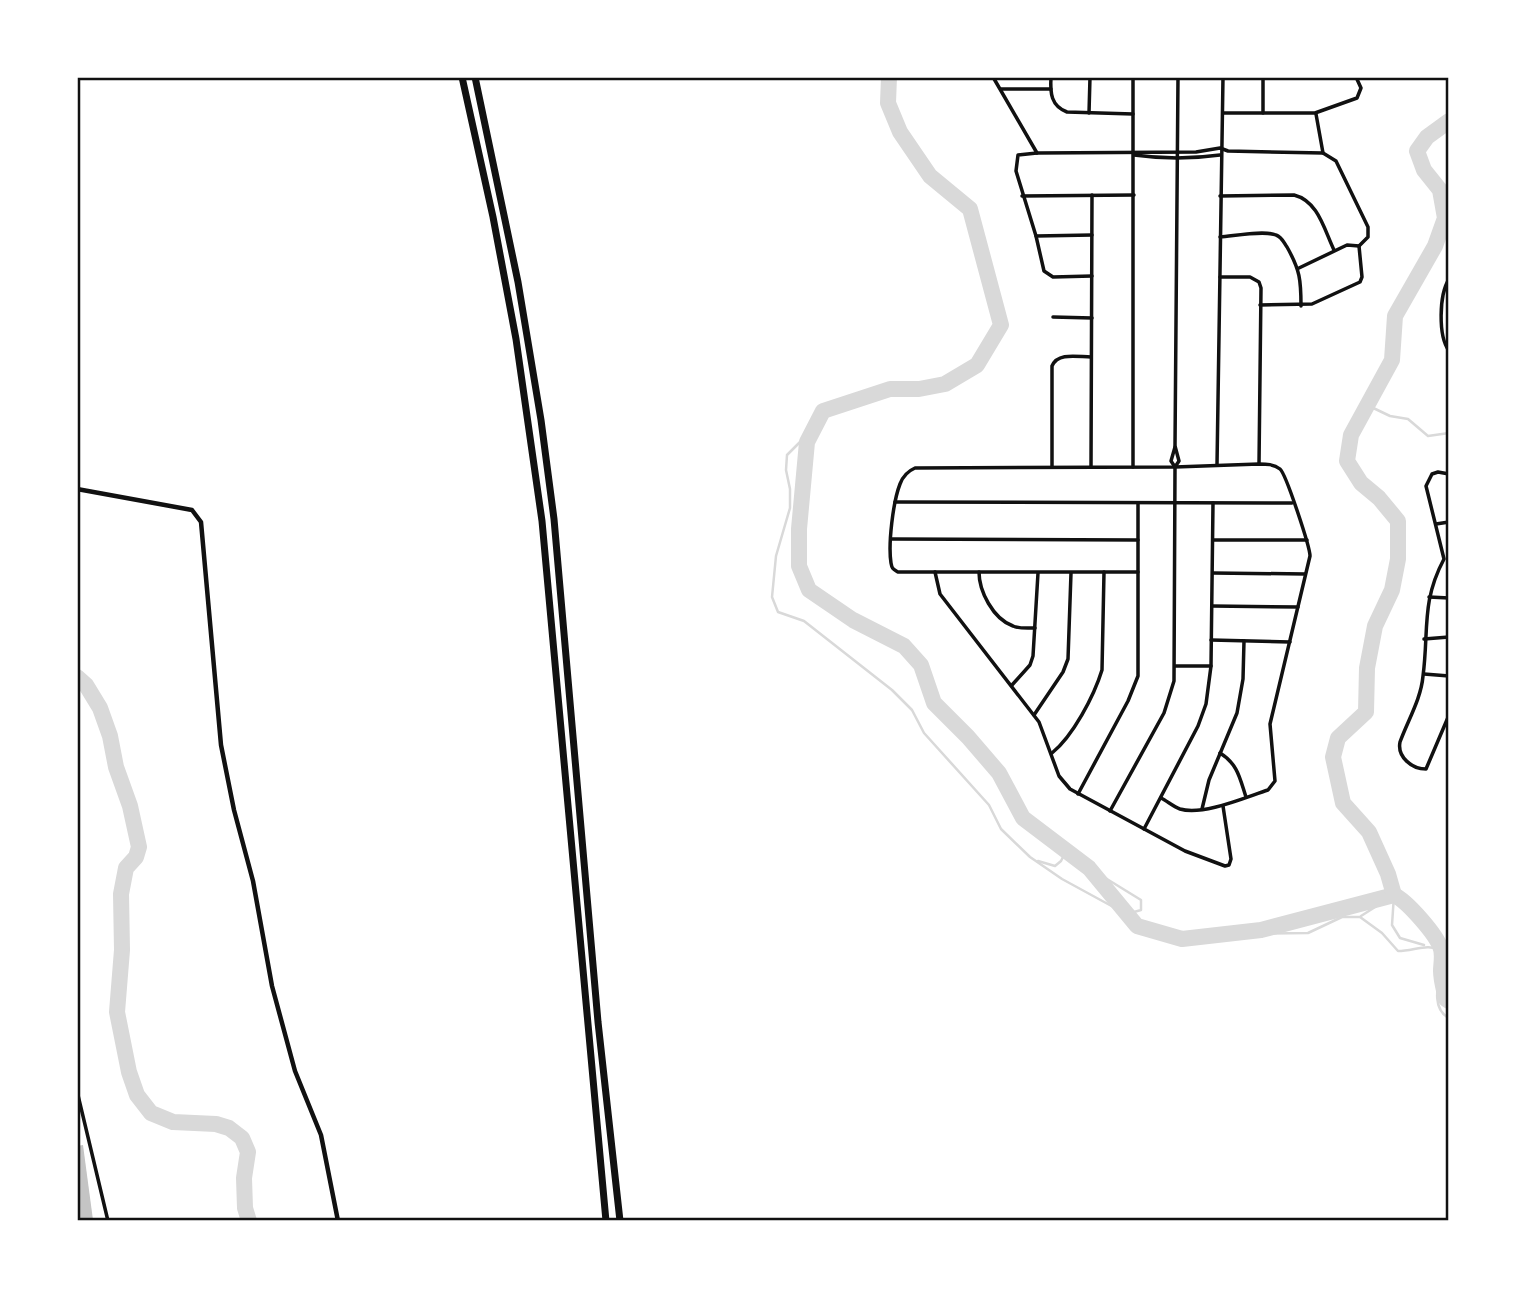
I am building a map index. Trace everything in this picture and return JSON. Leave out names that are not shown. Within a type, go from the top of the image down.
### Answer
[{"type":"highway","points":[[462,77],[505,280],[522,375],[542,520],[606,1221]]},
{"type":"highway","points":[[475,77],[518,282],[553,507],[566,631],[598,1022],[620,1221]]},
{"type":"street","points":[[993,77],[1037,153]]},
{"type":"street","points":[[1051,77],[1052,99],[1060,109],[1133,114]]},
{"type":"street","points":[[1089,113],[1090,77]]},
{"type":"street","points":[[1133,77],[1133,467]]},
{"type":"street","points":[[1110,811],[1164,713],[1174,681],[1175,467],[1179,461],[1175,446],[1178,77]]},
{"type":"street","points":[[1217,465],[1223,77]]},
{"type":"street","points":[[1263,77],[1263,113]]},
{"type":"street","points":[[1223,113],[1315,113],[1357,98],[1361,88],[1356,77]]},
{"type":"street","points":[[1001,89],[1051,89]]},
{"type":"street","points":[[1315,113],[1323,153]]},
{"type":"street","points":[[1092,276],[1048,275],[1044,271],[1016,171],[1018,155],[1178,152],[1220,148],[1228,151],[1323,153],[1336,161],[1368,227],[1368,237],[1359,246]]},
{"type":"street","points":[[1134,153],[1155,158],[1178,158],[1220,155],[1228,151]]},
{"type":"street","points":[[1022,196],[1133,194]]},
{"type":"street","points":[[1091,467],[1092,195]]},
{"type":"street","points":[[1220,196],[1302,197],[1313,206],[1334,250]]},
{"type":"street","points":[[1036,236],[1092,235]]},
{"type":"street","points":[[1220,237],[1277,235],[1282,239],[1299,268],[1301,306]]},
{"type":"street","points":[[1299,268],[1347,244],[1359,246]]},
{"type":"street","points":[[1260,306],[1312,304],[1360,282],[1362,277],[1359,246]]},
{"type":"street","points":[[1220,277],[1255,278],[1261,288],[1259,464]]},
{"type":"street","points":[[1449,280],[1443,288],[1441,299],[1444,343],[1449,351]]},
{"type":"street","points":[[1053,317],[1092,318]]},
{"type":"street","points":[[1052,467],[1052,366],[1060,357],[1091,357]]},
{"type":"street","points":[[1138,572],[898,572],[893,569],[891,563],[892,539],[895,502],[904,476],[915,468],[1259,464],[1272,465],[1283,472],[1310,555],[1270,724],[1275,781],[1269,790],[1223,806],[1180,809],[1161,798]]},
{"type":"street","points":[[1449,474],[1432,474],[1426,486],[1446,559],[1436,574],[1429,597],[1424,639],[1424,674],[1419,697],[1405,726],[1399,748],[1402,757],[1417,768],[1426,769],[1449,715]]},
{"type":"street","points":[[77,489],[192,510],[201,522],[221,745],[253,881],[272,986],[295,1071],[321,1135],[338,1221]]},
{"type":"street","points":[[895,502],[1292,503]]},
{"type":"street","points":[[1078,794],[1128,701],[1138,676],[1138,503]]},
{"type":"street","points":[[1144,829],[1198,726],[1206,704],[1211,666],[1213,503]]},
{"type":"street","points":[[1436,524],[1449,522]]},
{"type":"street","points":[[892,539],[1138,540]]},
{"type":"street","points":[[1213,540],[1307,540]]},
{"type":"street","points":[[935,572],[940,594],[1039,722],[1063,783],[1078,794],[1185,851],[1213,863],[1229,865],[1230,844],[1223,806]]},
{"type":"street","points":[[979,572],[983,595],[1007,624],[1017,628],[1035,628]]},
{"type":"street","points":[[1012,685],[1030,665],[1035,649],[1038,572]]},
{"type":"street","points":[[1034,715],[1063,672],[1068,659],[1071,572]]},
{"type":"street","points":[[1052,753],[1062,745],[1072,730],[1102,670],[1104,572]]},
{"type":"street","points":[[1212,573],[1305,574]]},
{"type":"street","points":[[1429,597],[1449,598]]},
{"type":"street","points":[[1212,606],[1298,607]]},
{"type":"street","points":[[1424,639],[1449,637]]},
{"type":"street","points":[[1211,640],[1290,642]]},
{"type":"street","points":[[1202,808],[1219,752],[1237,713],[1244,641]]},
{"type":"street","points":[[1175,666],[1211,666]]},
{"type":"street","points":[[1424,674],[1449,676]]},
{"type":"street","points":[[1219,752],[1229,758],[1237,769],[1246,797]]},
{"type":"street","points":[[77,1091],[108,1221]]},
{"type":"building","points":[[83,1145],[93,1220],[77,1221],[77,1146]]},
{"type":"waterway","points":[[889,77],[888,103],[900,132],[930,176],[970,209],[1001,325],[977,365],[945,384],[919,389],[890,389],[823,411],[807,442],[799,529],[799,566],[809,590],[853,620],[904,646],[921,665],[934,703],[999,773],[1023,818],[1089,868],[1137,926],[1182,939],[1261,930],[1394,895],[1414,911],[1438,943],[1442,954],[1442,981],[1446,999],[1449,1001]]},
{"type":"waterway","points":[[1394,895],[1388,874],[1369,832],[1343,803],[1333,757],[1338,738],[1366,712],[1367,668],[1375,626],[1392,590],[1398,559],[1398,521],[1379,498],[1361,483],[1347,461],[1351,435],[1392,360],[1395,316],[1435,246],[1445,218],[1440,190],[1424,170],[1417,151],[1427,137],[1449,121]]},
{"type":"waterway","points":[[1367,405],[1390,416],[1408,419],[1428,436],[1449,433]]},
{"type":"waterway","points":[[815,427],[787,455],[790,508],[776,556],[772,597],[778,612],[804,621],[892,690],[912,710],[924,733],[989,805],[1001,829],[1030,857],[1062,879],[1128,915]]},
{"type":"waterway","points":[[77,677],[86,685],[100,708],[130,806],[139,847],[136,857],[126,868],[121,894],[122,950],[117,1012],[129,1072],[137,1095],[151,1113],[173,1122],[216,1124],[229,1128],[242,1138],[248,1152],[244,1178],[245,1208],[249,1221]]},
{"type":"waterway","points":[[1038,861],[1055,866],[1065,853],[1077,859]]},
{"type":"waterway","points":[[1089,868],[1141,900],[1141,910],[1134,912],[1132,921]]},
{"type":"waterway","points":[[1394,895],[1392,925],[1400,938],[1424,945]]},
{"type":"waterway","points":[[1361,916],[1394,895]]},
{"type":"waterway","points":[[1222,934],[1308,933],[1342,917],[1360,917],[1382,933],[1398,951],[1425,947],[1441,950]]},
{"type":"waterway","points":[[1441,968],[1437,988],[1438,1002],[1443,1014],[1449,1018]]}]
